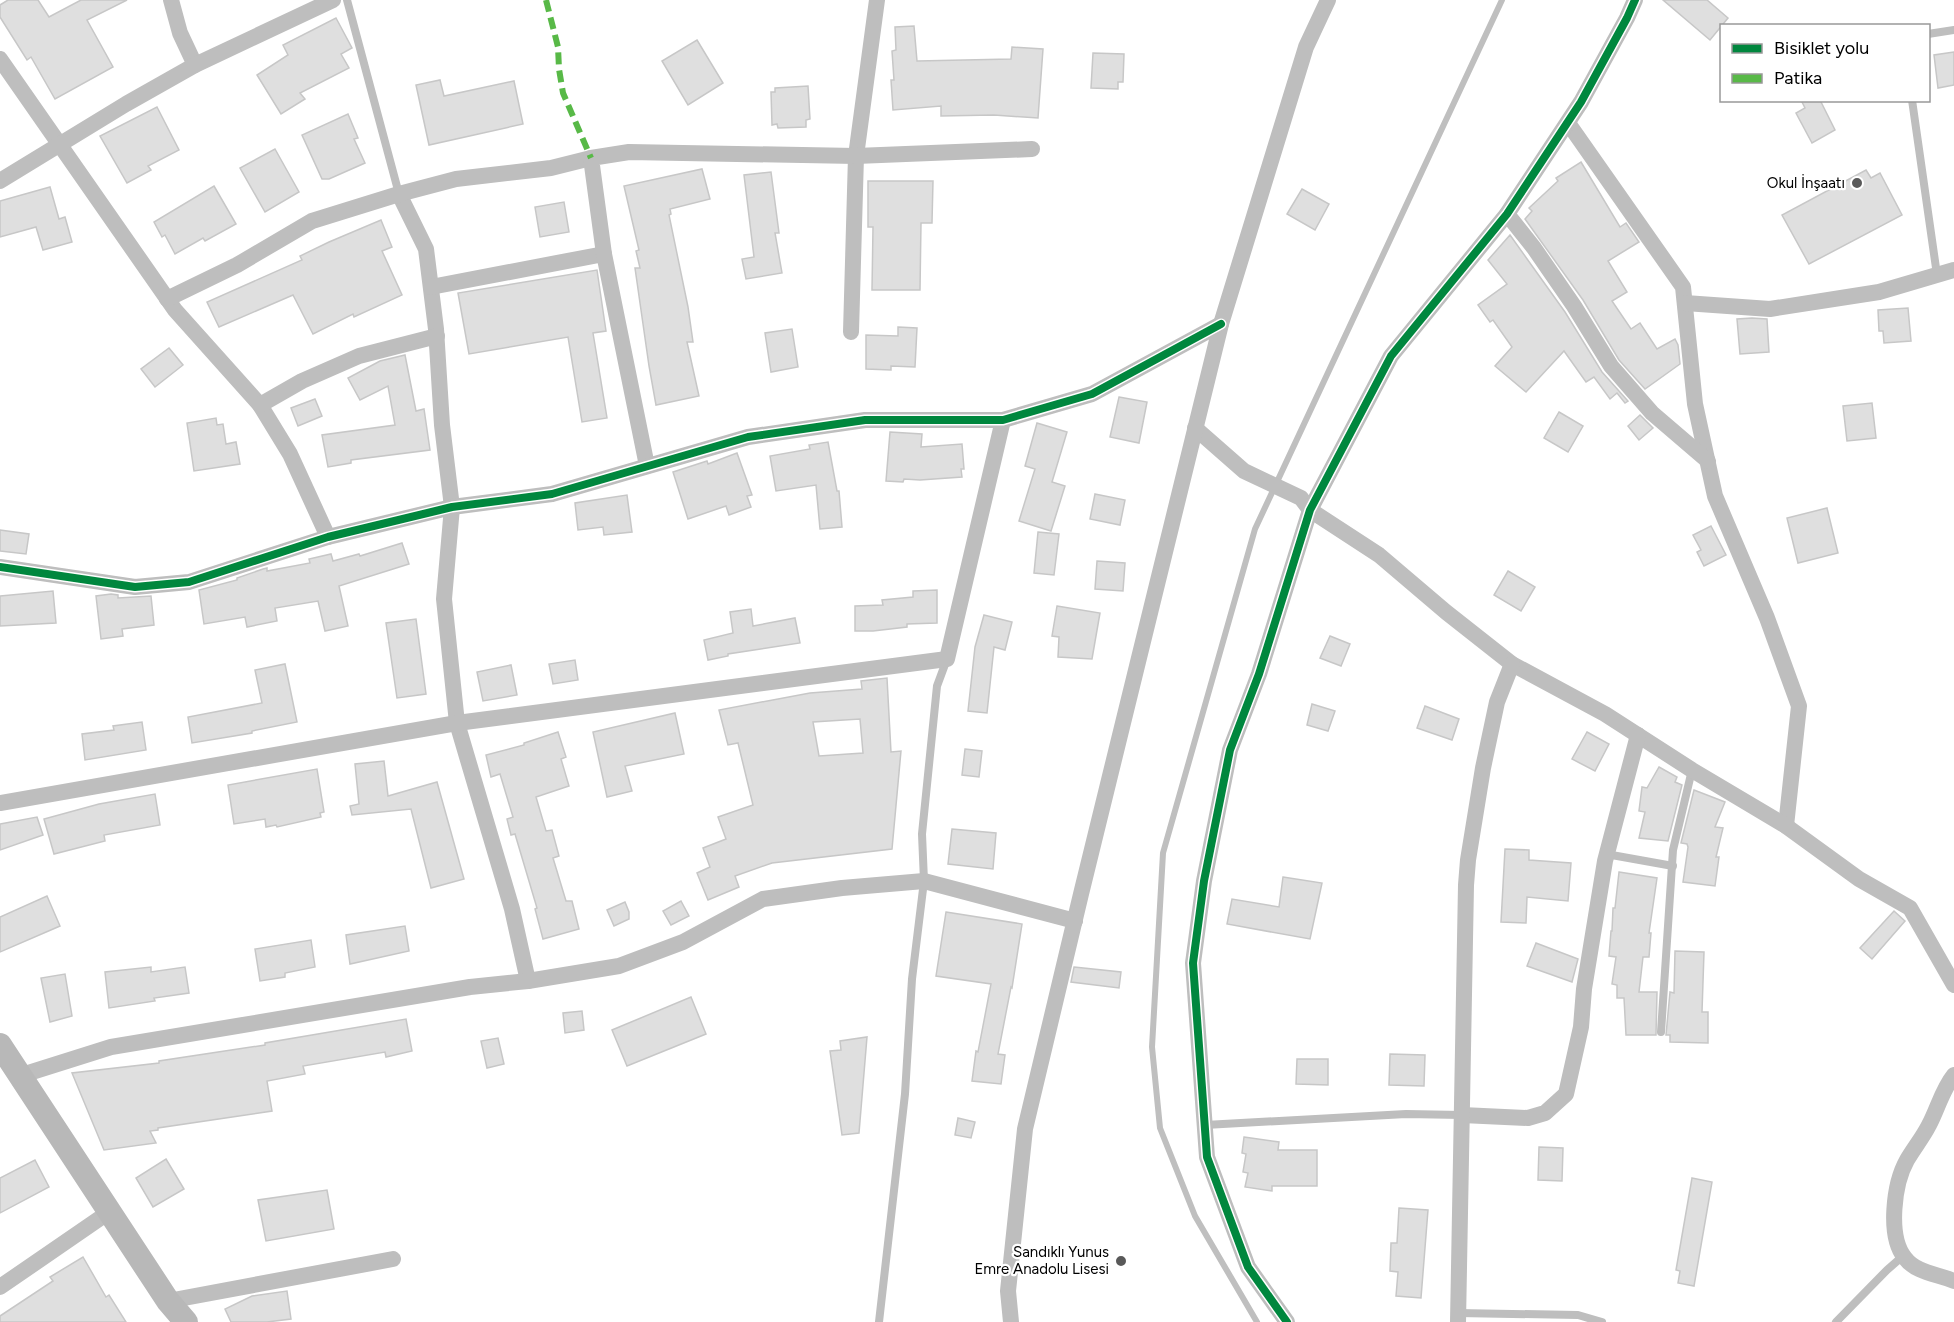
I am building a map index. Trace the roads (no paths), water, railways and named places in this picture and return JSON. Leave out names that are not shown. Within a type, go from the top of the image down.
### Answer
[{"type":"street","points":[[171,0],[180,33],[195,65]]},
{"type":"street","points":[[0,181],[195,65],[333,0]]},
{"type":"street","points":[[851,332],[856,156],[878,0]]},
{"type":"street","points":[[1011,1322],[1008,1291],[1025,1129],[1221,324],[1306,47],[1328,0]]},
{"type":"street","points":[[1287,1322],[1248,1267],[1207,1157],[1193,963],[1204,881],[1230,750],[1259,674],[1305,504],[1391,356],[1508,214],[1568,123],[1635,0]]},
{"type":"street","points":[[0,59],[167,299],[260,405],[290,454],[328,537]]},
{"type":"street","points":[[1568,123],[1683,287],[1695,404],[1715,496],[1767,618],[1799,706],[1786,826]]},
{"type":"street","points":[[167,299],[237,265],[312,221],[456,179],[551,168],[628,152],[856,156],[1032,148]]},
{"type":"street","points":[[591,158],[604,254],[647,466]]},
{"type":"street","points":[[399,194],[426,249],[437,336],[442,425],[452,507],[444,599],[457,723],[512,909],[528,981]]},
{"type":"street","points":[[1508,214],[1574,306],[1611,366],[1652,413],[1708,461]]},
{"type":"street","points":[[431,286],[604,254]]},
{"type":"street","points":[[1684,303],[1770,309],[1879,292],[1954,270]]},
{"type":"street","points":[[0,567],[135,587],[189,582],[328,537],[452,507],[552,494],[748,437],[865,420],[1003,420],[1092,394],[1221,324]]},
{"type":"street","points":[[260,405],[302,381],[359,356],[437,336]]},
{"type":"street","points":[[0,803],[457,723],[947,659],[1003,420]]},
{"type":"street","points":[[1195,428],[1244,471],[1305,504],[1379,555],[1512,664],[1605,714],[1692,770],[1786,826],[1859,879],[1910,908],[1954,986]]},
{"type":"street","points":[[1458,1318],[1465,902],[1468,860],[1483,768],[1497,702],[1512,664]]},
{"type":"street","points":[[1462,1115],[1528,1118],[1545,1113],[1566,1094],[1581,1027],[1584,989],[1606,854],[1638,735]]},
{"type":"street","points":[[19,1076],[111,1047],[470,987],[528,981],[619,966],[683,942],[763,899],[842,888],[924,881],[1075,921]]},
{"type":"street","points":[[0,1045],[168,1301],[186,1322]]},
{"type":"street","points":[[1954,1076],[1945,1086],[1929,1126],[1906,1162],[1895,1197],[1895,1232],[1903,1256],[1914,1268],[1954,1281]]},
{"type":"street","points":[[0,1287],[109,1212]]},
{"type":"street","points":[[168,1301],[393,1259]]},
{"type":"lane","points":[[347,0],[399,194]]},
{"type":"lane","points":[[1930,34],[1954,30]]},
{"type":"lane","points":[[1912,102],[1937,275]]},
{"type":"lane","points":[[879,1322],[905,1094],[912,979],[924,881],[922,834],[937,686],[947,659]]},
{"type":"lane","points":[[1661,1032],[1673,850],[1692,770]]},
{"type":"lane","points":[[1606,854],[1673,866]]},
{"type":"lane","points":[[1204,1125],[1406,1114],[1462,1115]]},
{"type":"lane","points":[[1836,1322],[1903,1256]]},
{"type":"lane","points":[[1458,1318],[1578,1315],[1602,1322]]},
{"type":"waterway","points":[[1257,1322],[1195,1216],[1160,1128],[1152,1047],[1163,853],[1255,529],[1502,0]]},
{"type":"place","name":"Okul İnşaatı","points":[[1857,183]]},
{"type":"place","name":"Sandıklı Yunus Emre Anadolu Lisesi","points":[[1121,1261]]}]
